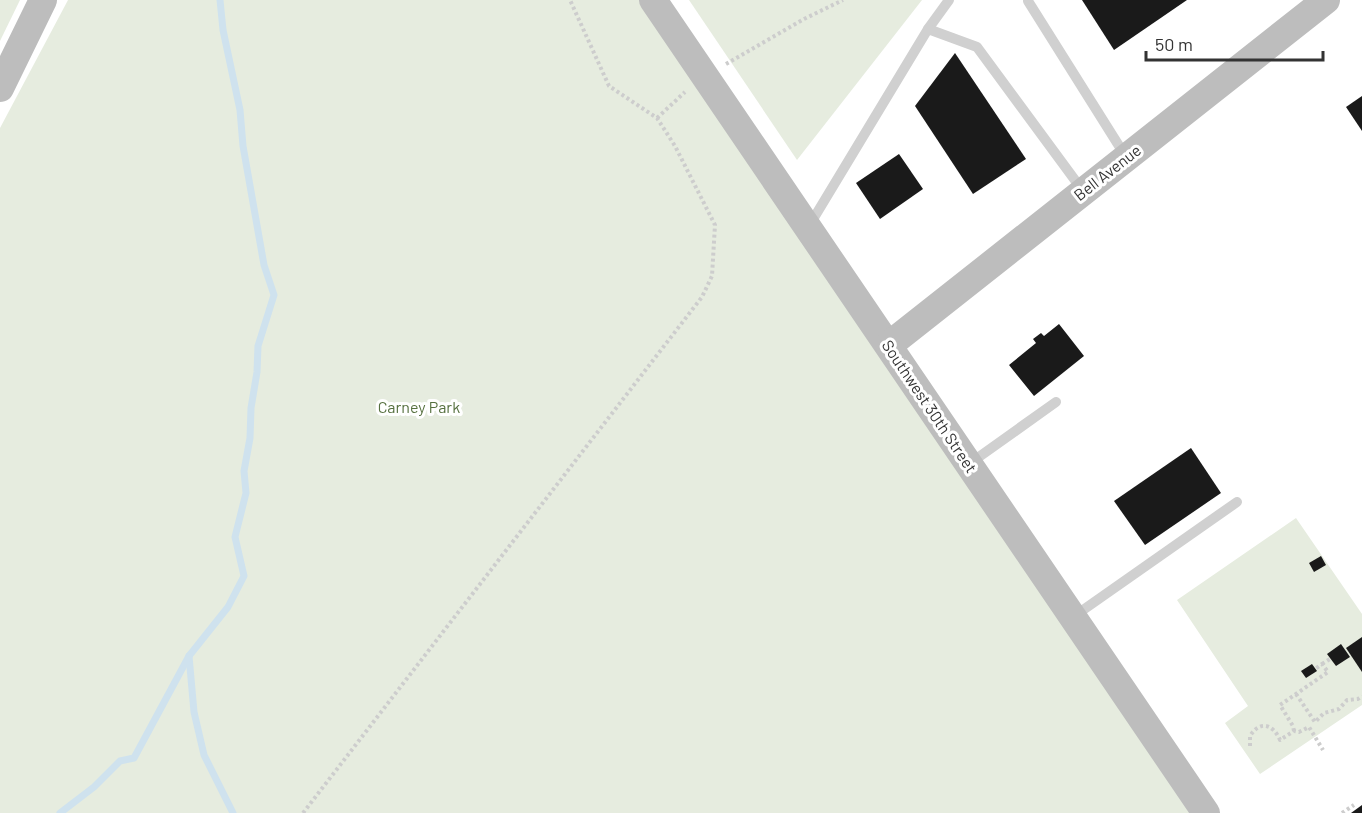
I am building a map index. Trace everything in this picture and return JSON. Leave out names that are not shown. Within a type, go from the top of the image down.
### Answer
[{"type":"street","points":[[0,88],[43,0]]},
{"type":"street","name":"Southwest 30th Street","points":[[653,0],[1206,813]]},
{"type":"street","name":"Bell Avenue","points":[[888,345],[1326,0]]},
{"type":"lane","points":[[808,227],[927,29],[949,0]]},
{"type":"lane","points":[[1028,1],[1126,157]]},
{"type":"lane","points":[[927,29],[977,47],[1083,191]]},
{"type":"lane","points":[[969,464],[1056,402]]},
{"type":"lane","points":[[1073,618],[1237,502]]},
{"type":"path","points":[[303,813],[702,297],[712,276],[715,225],[675,146],[657,118],[609,86],[570,0]]},
{"type":"path","points":[[657,118],[705,76],[804,19],[843,0]]},
{"type":"path","points":[[1315,669],[1330,659]]},
{"type":"path","points":[[1294,731],[1280,705],[1328,672],[1322,664]]},
{"type":"path","points":[[1296,694],[1315,722]]},
{"type":"path","points":[[1250,746],[1250,736],[1258,727],[1270,728],[1280,740],[1294,731],[1299,732],[1309,727],[1324,713],[1339,709],[1347,700],[1358,699],[1362,696]]},
{"type":"path","points":[[1309,727],[1323,750]]},
{"type":"path","points":[[1342,813],[1354,805]]},
{"type":"green space","points":[[0,0],[20,0],[0,41]]},
{"type":"green space","name":"Carney Park","points":[[68,0],[639,0],[1203,813],[0,813],[0,128]]},
{"type":"green space","points":[[689,0],[922,0],[797,160]]},
{"type":"green space","points":[[1296,518],[1362,614],[1362,705],[1260,774],[1225,723],[1248,706],[1177,600]]},
{"type":"building","points":[[1082,0],[1187,0],[1114,50]]},
{"type":"building","points":[[955,53],[1026,159],[973,194],[915,106]]},
{"type":"building","points":[[1362,96],[1362,131],[1346,107]]},
{"type":"building","points":[[899,154],[923,189],[880,219],[856,183]]},
{"type":"building","points":[[1059,324],[1084,356],[1034,396],[1009,365],[1036,343],[1033,339],[1041,333],[1044,336]]},
{"type":"building","points":[[1191,448],[1221,493],[1145,545],[1114,501]]},
{"type":"building","points":[[1321,556],[1326,565],[1314,572],[1309,563]]},
{"type":"building","points":[[1362,637],[1362,672],[1346,648]]},
{"type":"building","points":[[1341,644],[1350,657],[1336,666],[1327,654]]},
{"type":"building","points":[[1312,664],[1317,671],[1306,678],[1301,671]]},
{"type":"building","points":[[1362,805],[1362,813],[1351,813]]},
{"type":"waterway","points":[[60,813],[94,787],[120,761],[134,758],[189,656],[228,607],[244,576],[235,537],[246,493],[244,471],[250,438],[258,346],[274,295],[264,265],[243,146],[240,110],[223,30],[220,0]]},
{"type":"waterway","points":[[189,656],[194,712],[204,755],[233,813]]}]
